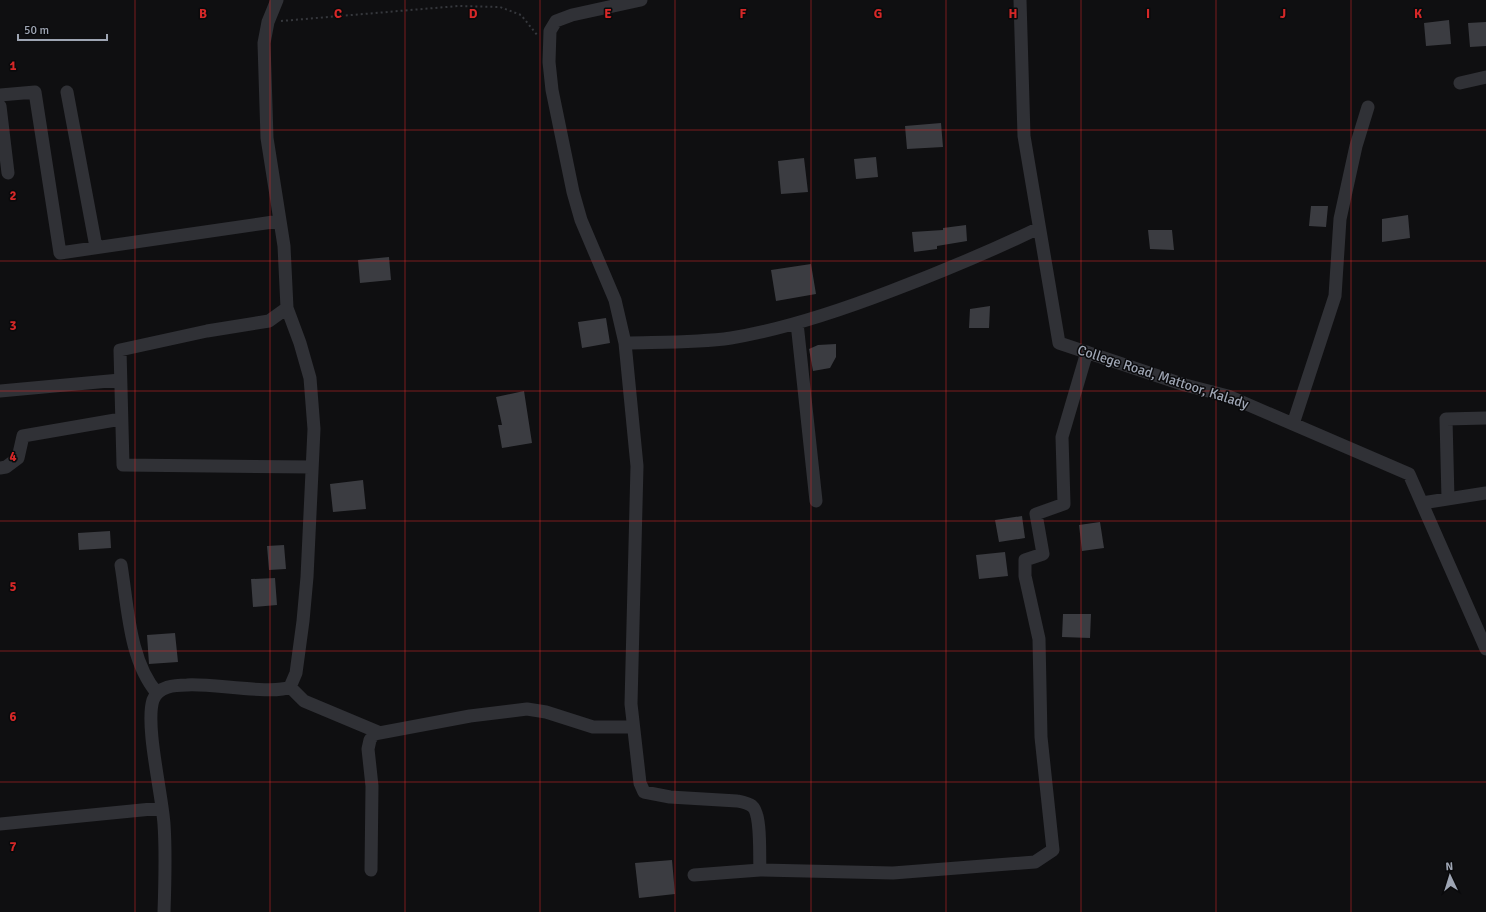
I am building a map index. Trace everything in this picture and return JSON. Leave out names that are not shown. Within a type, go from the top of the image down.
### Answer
[{"type":"street","points":[[277,0],[268,22],[264,43],[267,138],[284,246],[287,308],[307,366],[312,391],[314,430],[303,621],[296,673],[290,687]]},
{"type":"street","points":[[641,0],[572,15],[556,21],[550,31],[549,62],[552,90],[573,192],[581,220],[615,300],[625,343],[638,466],[633,587],[631,704],[640,783],[644,792],[670,797],[737,801],[753,807],[758,815],[760,870]]},
{"type":"street","name":"College Road, Mattoor, Kalady","points":[[1020,0],[1024,136],[1059,343],[1185,385],[1228,396],[1409,474],[1486,649]]},
{"type":"street","points":[[1460,83],[1486,77]]},
{"type":"street","points":[[0,95],[35,92],[60,253],[280,221]]},
{"type":"street","points":[[67,92],[96,247]]},
{"type":"street","points":[[0,106],[8,173]]},
{"type":"street","points":[[1293,424],[1335,296],[1340,219],[1356,146],[1368,107]]},
{"type":"street","points":[[625,343],[732,338],[798,323],[848,308],[921,280],[999,247],[1039,228]]},
{"type":"street","points":[[287,308],[268,321],[207,331],[120,350],[123,464],[312,467]]},
{"type":"street","points":[[798,323],[816,501]]},
{"type":"street","points":[[694,875],[760,870],[893,873],[1035,862],[1053,850],[1041,737],[1039,638],[1025,576],[1025,560],[1043,554],[1036,514],[1064,504],[1062,437],[1087,352]]},
{"type":"street","points":[[0,391],[120,380]]},
{"type":"street","points":[[1448,498],[1446,419],[1486,418]]},
{"type":"street","points":[[0,468],[6,467],[18,458],[22,436],[121,419]]},
{"type":"street","points":[[1422,502],[1486,493]]},
{"type":"street","points":[[122,565],[136,650],[145,674],[157,693]]},
{"type":"street","points":[[164,912],[165,863],[162,808],[152,727],[153,700],[157,693],[171,686],[188,684],[277,690],[290,687]]},
{"type":"street","points":[[290,687],[304,701],[378,732]]},
{"type":"street","points":[[371,870],[372,786],[368,749],[371,737],[378,732],[470,716],[527,709],[546,712],[593,727],[633,727]]},
{"type":"street","points":[[0,824],[162,808]]},
{"type":"path","points":[[268,22],[458,6],[500,7],[521,15],[536,35],[540,37]]},
{"type":"building","points":[[1449,20],[1451,44],[1426,46],[1424,23]]},
{"type":"building","points":[[1486,22],[1486,46],[1470,47],[1468,23]]},
{"type":"building","points":[[941,123],[943,147],[907,149],[905,126]]},
{"type":"building","points":[[876,157],[878,177],[856,179],[854,159]]},
{"type":"building","points":[[804,158],[808,192],[781,194],[778,161]]},
{"type":"building","points":[[1311,206],[1328,206],[1326,227],[1309,226]]},
{"type":"building","points":[[1408,215],[1410,238],[1382,242],[1382,219]]},
{"type":"building","points":[[966,225],[967,241],[937,246],[937,249],[914,252],[912,232],[943,230],[943,228]]},
{"type":"building","points":[[1148,230],[1172,230],[1174,250],[1150,249]]},
{"type":"building","points":[[389,257],[391,280],[360,283],[358,260]]},
{"type":"building","points":[[811,264],[816,294],[776,301],[771,270]]},
{"type":"building","points":[[990,306],[989,328],[969,328],[970,309]]},
{"type":"building","points":[[606,318],[610,343],[582,348],[578,322]]},
{"type":"building","points":[[836,344],[836,357],[830,368],[813,371],[809,349],[818,345]]},
{"type":"building","points":[[524,391],[532,443],[502,448],[498,425],[502,425],[496,397]]},
{"type":"building","points":[[363,480],[366,509],[333,512],[330,484]]},
{"type":"building","points":[[1022,516],[1025,538],[999,542],[995,520]]},
{"type":"building","points":[[1100,522],[1104,548],[1082,551],[1079,525]]},
{"type":"building","points":[[110,531],[111,548],[79,550],[78,533]]},
{"type":"building","points":[[284,545],[286,569],[269,570],[267,546]]},
{"type":"building","points":[[1005,552],[1008,576],[979,579],[976,555]]},
{"type":"building","points":[[275,578],[277,605],[253,607],[251,579]]},
{"type":"building","points":[[1063,614],[1091,614],[1090,638],[1062,637]]},
{"type":"building","points":[[175,633],[178,662],[149,664],[147,635]]},
{"type":"building","points":[[672,860],[675,894],[639,898],[635,863]]}]
